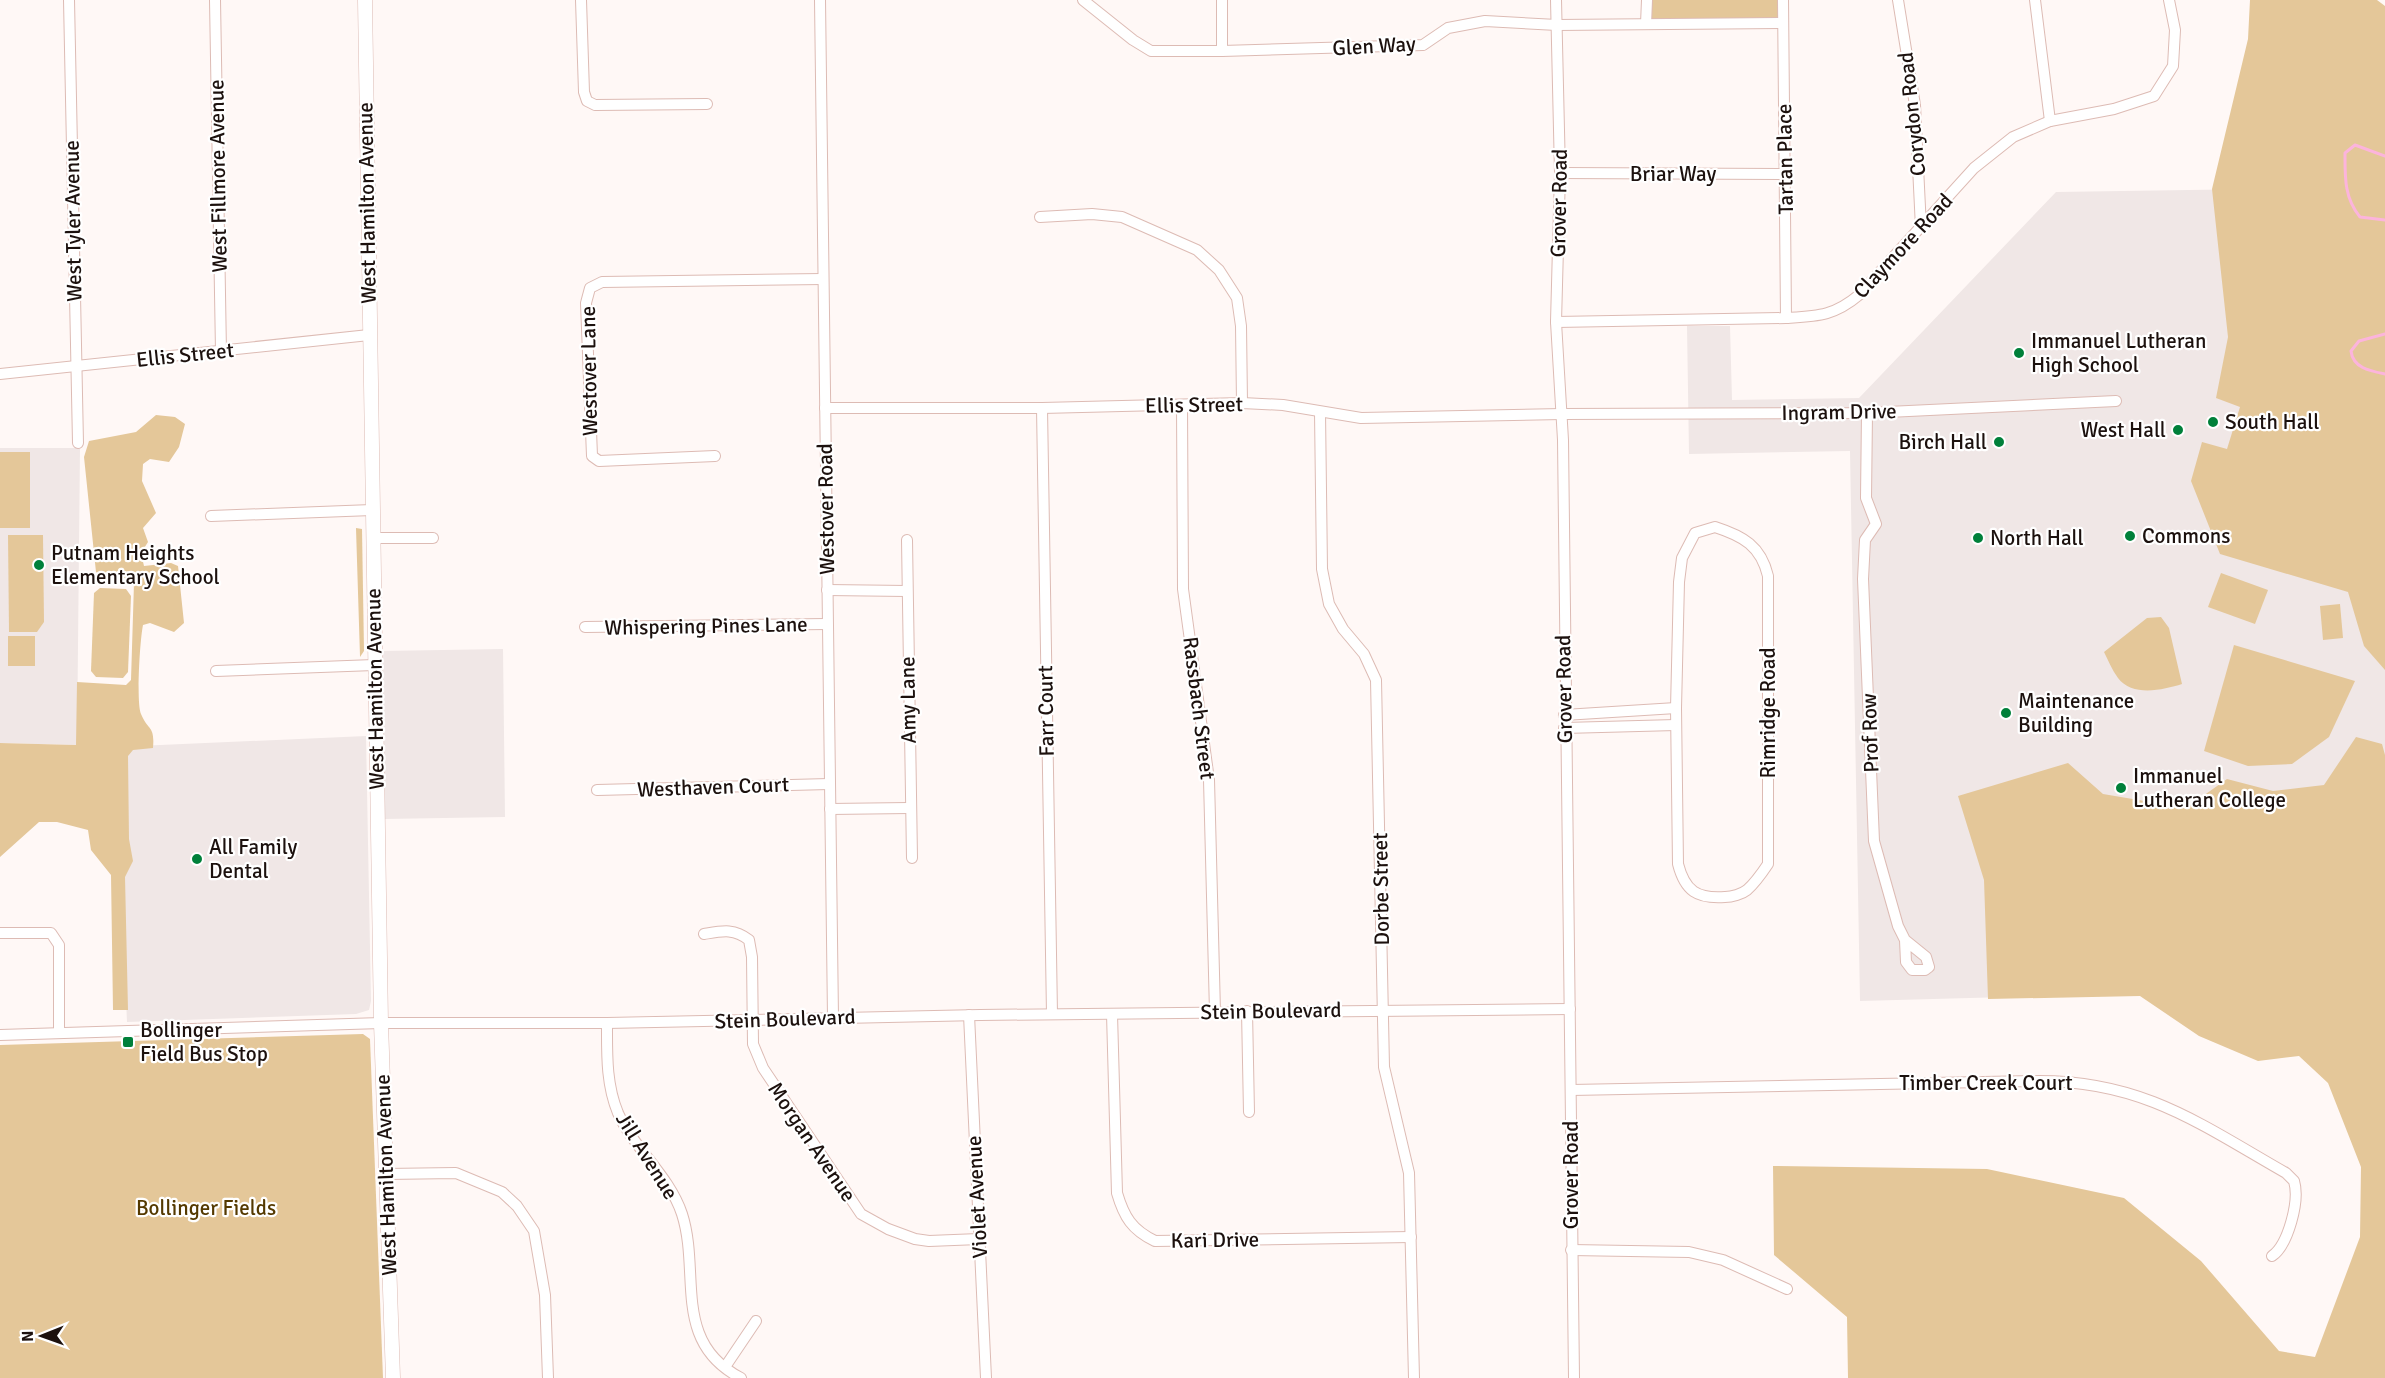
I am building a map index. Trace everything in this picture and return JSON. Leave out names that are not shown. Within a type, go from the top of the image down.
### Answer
[{"type":"street","name":"West Tyler Avenue","points":[[69,0],[78,443]]},
{"type":"street","name":"West Fillmore Avenue","points":[[215,0],[221,352]]},
{"type":"street","name":"West Hamilton Avenue","points":[[365,0],[381,1023],[393,1378]]},
{"type":"street","points":[[581,0],[584,92],[587,101],[595,105],[707,104]]},
{"type":"street","name":"Westover Road","points":[[820,0],[833,1017]]},
{"type":"street","name":"Glen Way","points":[[1083,0],[1133,40],[1151,51],[1423,45],[1448,28],[1485,21],[1557,25],[1784,23]]},
{"type":"street","points":[[1222,0],[1222,51]]},
{"type":"street","name":"Grover Road","points":[[1556,0],[1560,173],[1556,322],[1562,414],[1564,728],[1574,1378]]},
{"type":"street","points":[[1646,24],[1647,0]]},
{"type":"street","name":"Tartan Place","points":[[1783,0],[1786,318]]},
{"type":"street","name":"Corydon Road","points":[[1898,0],[1915,105],[1921,228]]},
{"type":"street","points":[[2035,0],[2050,121]]},
{"type":"street","name":"Claymore Road","points":[[1556,322],[1786,318],[1818,316],[1842,309],[1859,295],[1974,168],[2013,137],[2050,121],[2114,109],[2154,96],[2173,66],[2175,30],[2169,0]]},
{"type":"street","name":"Briar Way","points":[[1560,173],[1786,174]]},
{"type":"street","points":[[1040,217],[1092,214],[1122,218],[1197,250],[1220,270],[1237,298],[1242,346],[1242,403]]},
{"type":"street","name":"Westover Lane","points":[[715,456],[599,461],[592,456],[586,303],[590,288],[602,282],[823,279]]},
{"type":"street","name":"Ellis Street","points":[[0,374],[369,335]]},
{"type":"street","name":"Ingram Drive","points":[[1562,414],[1867,413],[2116,401]]},
{"type":"street","name":"Ellis Street","points":[[825,408],[1042,408],[1242,403],[1283,405],[1361,418],[1562,414]]},
{"type":"street","name":"Rassbach Street","points":[[1182,405],[1184,589],[1209,780],[1215,1012]]},
{"type":"street","name":"Farr Court","points":[[1042,408],[1052,1014]]},
{"type":"street","name":"Dorbe Street","points":[[1320,412],[1322,568],[1329,604],[1343,629],[1364,654],[1376,680],[1384,1067],[1409,1173],[1414,1378]]},
{"type":"street","name":"Prof Row","points":[[1867,413],[1866,498],[1867,508],[1876,524],[1865,540],[1863,579],[1874,841],[1898,926],[1905,940]]},
{"type":"street","points":[[211,516],[372,510]]},
{"type":"street","name":"Rimridge Road","points":[[1715,527],[1750,542],[1764,560],[1768,576],[1768,864],[1746,892],[1728,897],[1707,898],[1692,891],[1682,880],[1678,864],[1676,725],[1682,558],[1695,533],[1715,527]]},
{"type":"street","points":[[373,538],[433,538]]},
{"type":"street","name":"Amy Lane","points":[[907,540],[909,808],[912,858]]},
{"type":"street","points":[[827,590],[907,591]]},
{"type":"street","name":"Whispering Pines Lane","points":[[585,627],[827,624]]},
{"type":"street","points":[[216,671],[374,665]]},
{"type":"street","points":[[1564,715],[1676,708]]},
{"type":"street","points":[[1564,728],[1676,725]]},
{"type":"street","name":"Westhaven Court","points":[[597,790],[829,784]]},
{"type":"street","points":[[830,809],[909,808]]},
{"type":"street","name":"Morgan Avenue","points":[[704,934],[726,930],[740,933],[749,940],[752,957],[753,1044],[763,1068],[861,1214],[888,1229],[915,1239],[929,1241],[979,1239]]},
{"type":"street","points":[[0,933],[51,933],[59,945],[59,1033]]},
{"type":"street","name":"Stein Boulevard","points":[[0,1035],[381,1023],[607,1023],[969,1015],[1570,1009]]},
{"type":"street","points":[[1247,1011],[1249,1112]]},
{"type":"street","name":"Kari Drive","points":[[1112,1014],[1117,1193],[1130,1226],[1142,1235],[1155,1241],[1411,1237]]},
{"type":"street","name":"Violet Avenue","points":[[969,1015],[986,1378]]},
{"type":"street","name":"Jill Avenue","points":[[607,1023],[606,1064],[610,1090],[619,1115],[672,1192],[682,1213],[688,1239],[691,1301],[695,1322],[705,1347],[724,1366],[741,1378]]},
{"type":"street","name":"Timber Creek Court","points":[[1571,1090],[2039,1081],[2088,1083],[2120,1090],[2161,1103],[2187,1116],[2286,1173],[2294,1181],[2296,1197],[2285,1243],[2272,1256]]},
{"type":"street","points":[[386,1174],[456,1173],[502,1192],[517,1206],[534,1231],[545,1295],[548,1378]]},
{"type":"street","points":[[1571,1250],[1689,1252],[1723,1260],[1786,1289]]},
{"type":"street","points":[[724,1366],[756,1321]]},
{"type":"shaded area","name":"Immanuel Lutheran College","points":[[2385,187],[2385,987],[1860,1001],[1850,451],[1689,454],[1687,326],[1730,326],[1732,400],[1859,398],[2056,192]]},
{"type":"shaded area","name":"Putnam Heights Elementary School","points":[[0,448],[80,448],[77,745],[0,743]]},
{"type":"shaded area","points":[[503,649],[505,817],[384,819],[382,651]]},
{"type":"shaded area","points":[[366,736],[371,1001],[369,1010],[356,1014],[127,1022],[115,747]]},
{"type":"green space","points":[[1647,0],[1783,0],[1783,23],[1646,24]]},
{"type":"green space","points":[[2250,0],[2377,0],[2385,6],[2385,670],[2364,646],[2348,592],[2220,554],[2191,481],[2202,442],[2227,449],[2240,407],[2216,398],[2228,337],[2212,189],[2248,39]]},
{"type":"green space","points":[[156,415],[175,417],[185,424],[179,447],[169,462],[150,459],[143,464],[142,481],[156,513],[143,528],[148,542],[141,553],[144,566],[171,563],[178,566],[184,623],[174,632],[150,623],[143,625],[139,697],[141,714],[152,732],[153,748],[133,750],[128,756],[129,839],[133,861],[125,877],[128,1010],[113,1010],[111,875],[91,850],[88,830],[57,822],[39,822],[0,857],[0,743],[76,745],[77,682],[126,685],[131,680],[134,583],[126,578],[106,579],[96,572],[84,457],[89,441],[136,432]]},
{"type":"green space","points":[[0,452],[30,452],[30,528],[0,528]]},
{"type":"green space","points":[[356,528],[362,529],[364,651],[360,657]]},
{"type":"green space","points":[[8,535],[43,535],[44,622],[37,632],[9,632]]},
{"type":"green space","points":[[2221,573],[2268,590],[2255,624],[2208,607]]},
{"type":"green space","points":[[100,588],[126,589],[131,596],[128,672],[123,678],[96,677],[91,671],[94,593]]},
{"type":"green space","points":[[2340,604],[2343,638],[2323,640],[2320,606]]},
{"type":"green space","points":[[2161,617],[2169,628],[2182,684],[2157,690],[2131,688],[2118,678],[2104,652],[2147,618]]},
{"type":"green space","points":[[8,636],[35,636],[35,666],[8,666]]},
{"type":"green space","points":[[2234,645],[2355,681],[2329,737],[2292,764],[2248,766],[2204,751]]},
{"type":"green space","points":[[2356,737],[2382,744],[2385,755],[2385,1378],[1848,1378],[1847,1317],[1774,1255],[1773,1166],[1987,1169],[2124,1198],[2201,1261],[2279,1351],[2315,1357],[2360,1237],[2361,1167],[2328,1083],[2299,1056],[2258,1061],[2199,1036],[2140,996],[1988,999],[1984,880],[1958,796],[2068,763],[2103,794],[2186,808],[2227,779],[2273,791],[2324,785]]},
{"type":"green space","name":"Bollinger Fields","points":[[363,1034],[370,1039],[383,1378],[0,1378],[0,1045]]},
{"type":"waterway","points":[[2385,156],[2355,145],[2345,153],[2346,186],[2355,210],[2360,217],[2385,220]]},
{"type":"waterway","points":[[2385,334],[2359,341],[2351,351],[2352,357],[2359,365],[2385,374]]},
{"type":"place","name":"Immanuel Lutheran High School","points":[[2019,353]]},
{"type":"place","name":"South Hall","points":[[2213,422]]},
{"type":"place","name":"West Hall","points":[[2178,430]]},
{"type":"place","name":"Birch Hall","points":[[1999,442]]},
{"type":"place","name":"Commons","points":[[2130,536]]},
{"type":"place","name":"North Hall","points":[[1978,538]]},
{"type":"place","name":"Putnam Heights Elementary School","points":[[39,565]]},
{"type":"place","name":"Maintenance Building","points":[[2006,713]]},
{"type":"place","name":"Immanuel Lutheran College","points":[[2121,788]]},
{"type":"place","name":"All Family Dental","points":[[197,859]]},
{"type":"place","name":"Bollinger Field Bus Stop","points":[[128,1042]]}]
